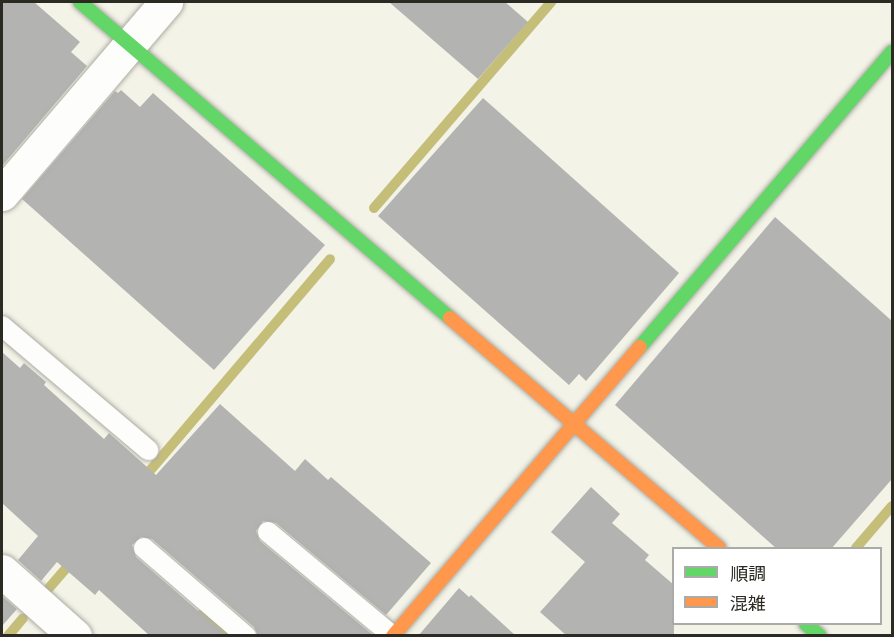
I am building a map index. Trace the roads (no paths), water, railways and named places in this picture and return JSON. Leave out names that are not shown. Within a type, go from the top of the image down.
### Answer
[{"type":"street","points":[[80,2],[716,547]]},
{"type":"street","points":[[2,194],[166,2]]},
{"type":"street","points":[[393,636],[892,52]]},
{"type":"street","points":[[2,571],[75,636]]},
{"type":"street","points":[[807,625],[820,636]]},
{"type":"lane","points":[[2,326],[148,450]]},
{"type":"lane","points":[[268,532],[393,636]]},
{"type":"lane","points":[[144,548],[246,636]]},
{"type":"waterway","points":[[374,208],[551,2]]},
{"type":"waterway","points":[[142,480],[330,259]]},
{"type":"waterway","points":[[857,547],[892,506]]},
{"type":"waterway","points":[[49,588],[73,560]]},
{"type":"waterway","points":[[202,614],[227,636]]},
{"type":"waterway","points":[[8,636],[23,618]]}]
